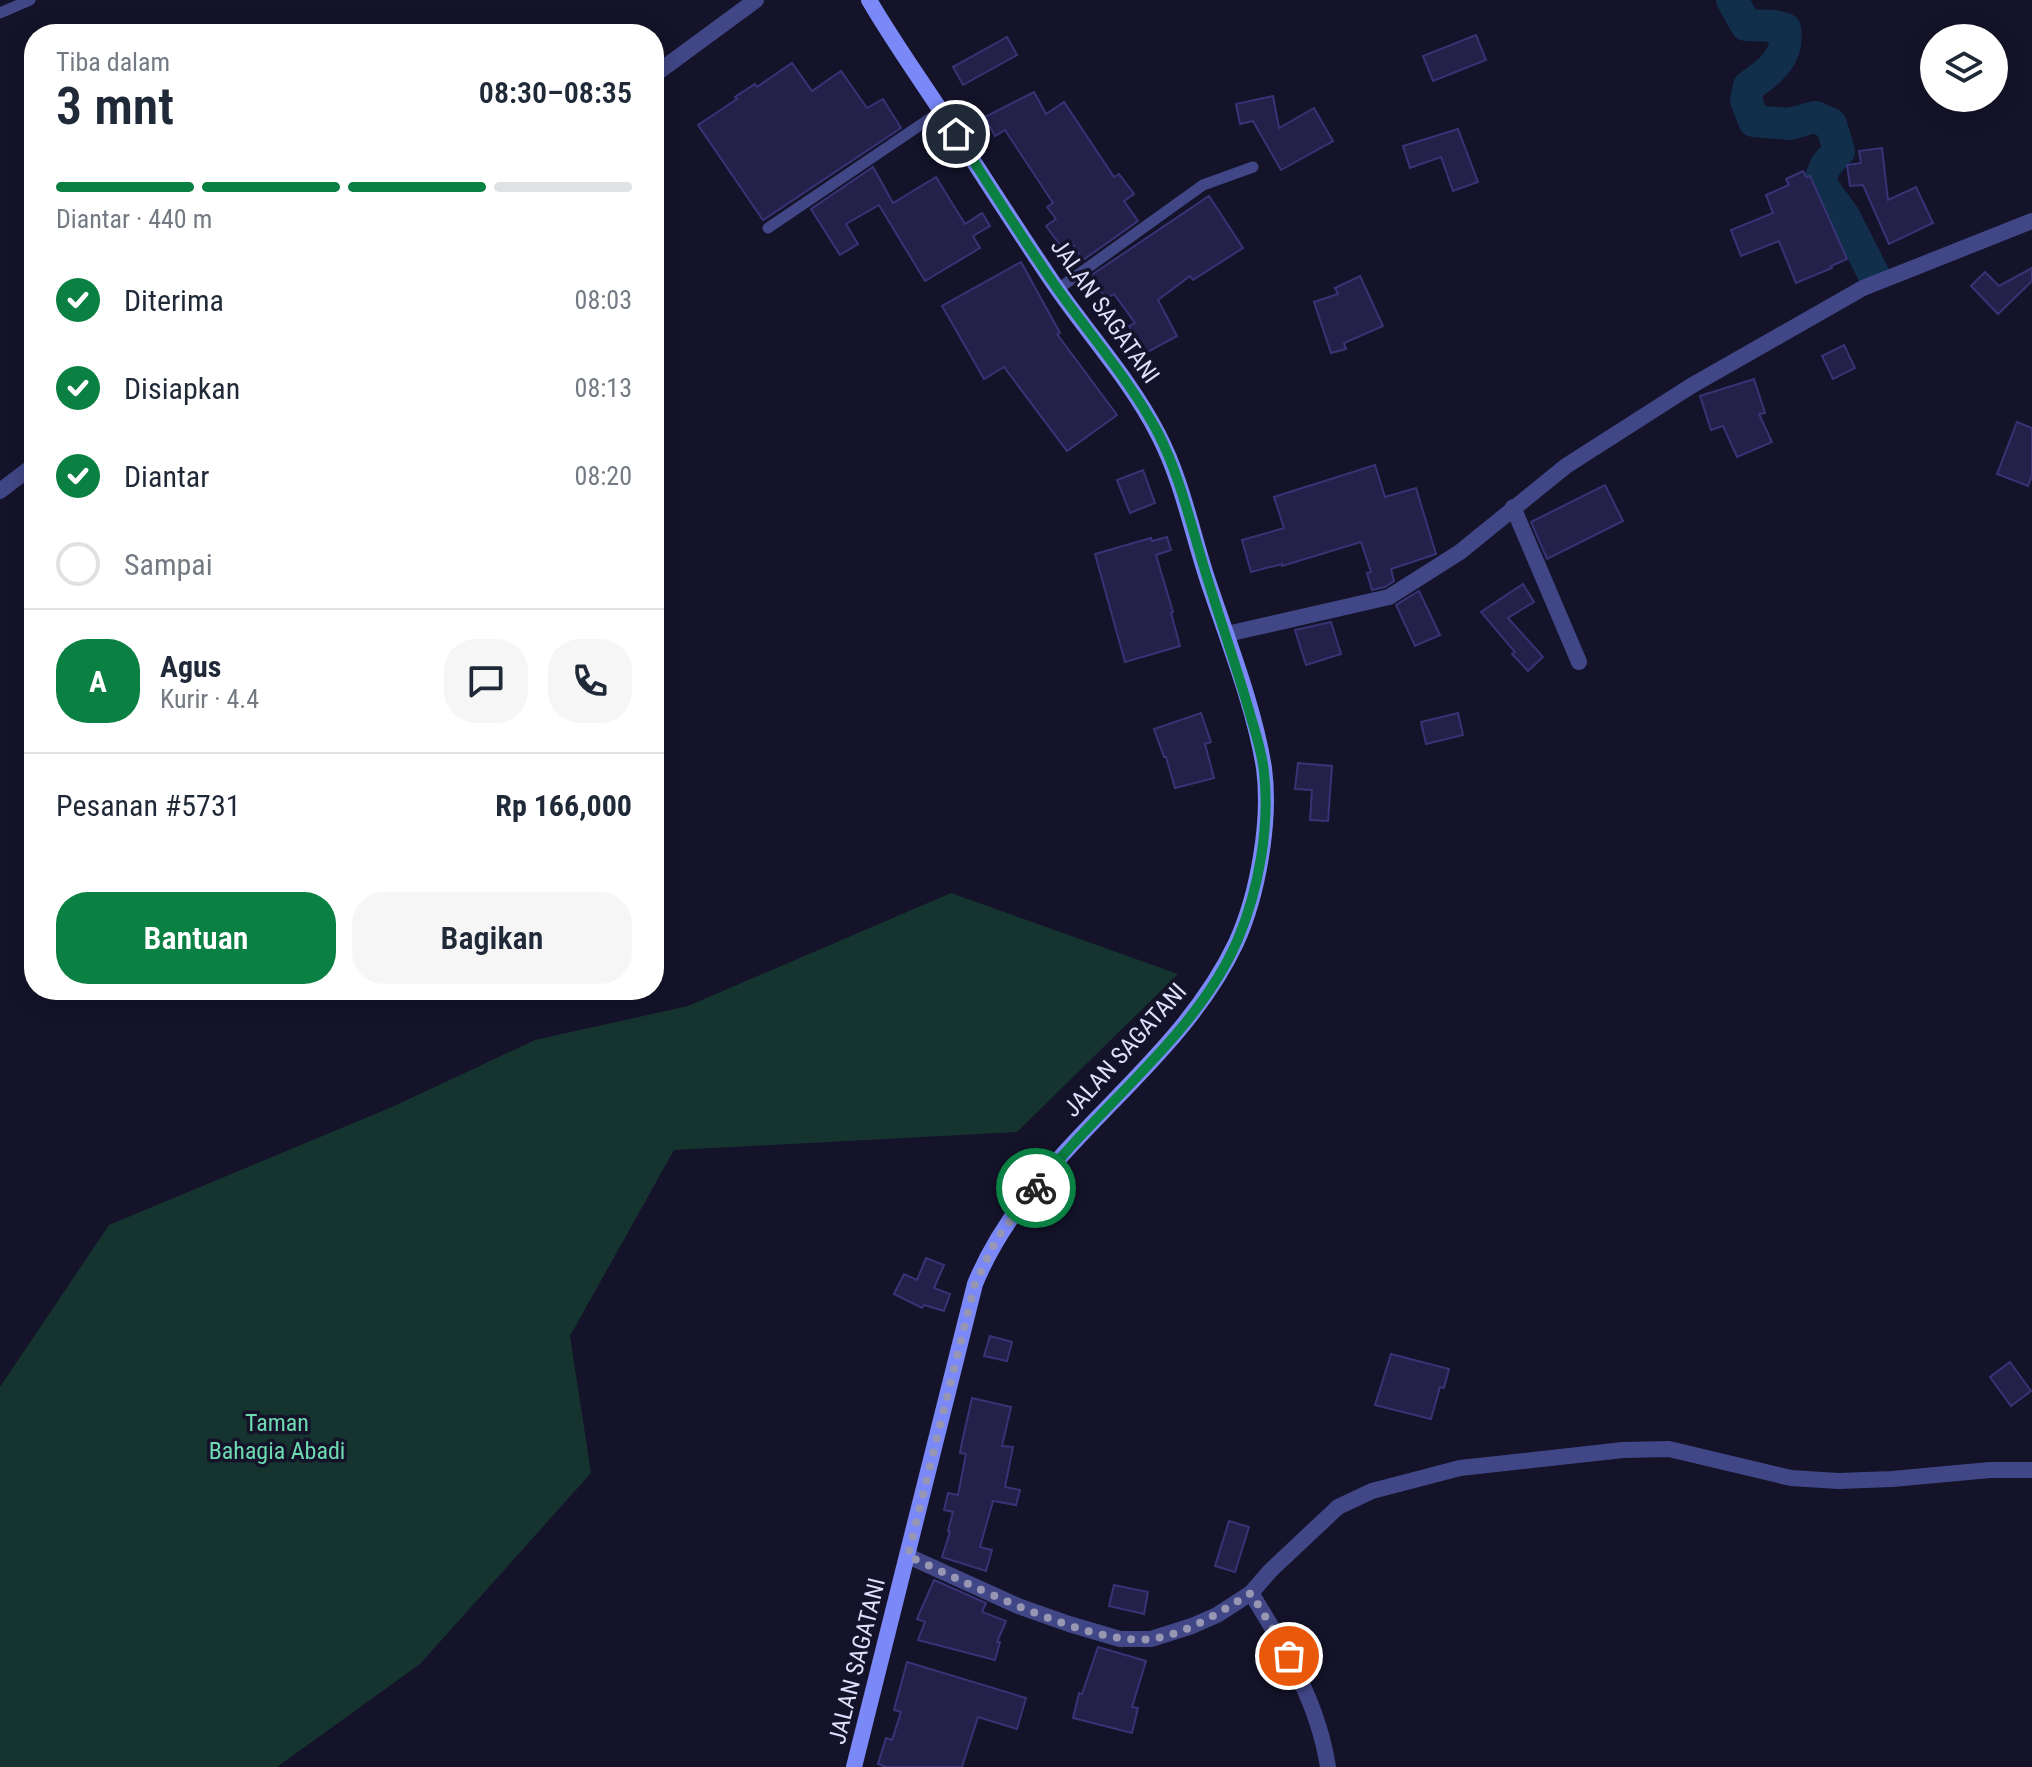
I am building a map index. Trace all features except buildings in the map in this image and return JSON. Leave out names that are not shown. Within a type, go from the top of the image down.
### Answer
[{"type":"street","points":[[664,68],[756,0]]},
{"type":"street","name":"JALAN SAGATANI","points":[[854,1767],[975,1284],[997,1238],[1058,1159],[1197,1011],[1238,940],[1257,875],[1263,834],[1264,772],[1227,634],[1173,466],[1158,434],[1139,400],[1058,289],[869,0]]},
{"type":"street","points":[[1227,634],[1389,597],[1460,552],[1566,466],[1624,427],[1863,288],[2032,221]]},
{"type":"street","points":[[0,491],[24,473]]},
{"type":"street","points":[[1513,507],[1579,662]]},
{"type":"street","points":[[908,1556],[1018,1606],[1120,1639],[1151,1639],[1217,1615],[1251,1593],[1338,1507],[1372,1491],[1460,1468],[1623,1450],[1669,1449],[1791,1478],[1838,1481],[2032,1470]]},
{"type":"street","points":[[1251,1593],[1289,1656],[1307,1694],[1328,1767]]},
{"type":"lane","points":[[0,13],[30,0]]},
{"type":"lane","points":[[768,228],[941,111]]},
{"type":"lane","points":[[1058,289],[1203,185],[1253,167]]},
{"type":"green space","name":"Taman Bahagia Abadi","points":[[951,893],[1178,974],[1017,1132],[674,1150],[570,1336],[591,1473],[420,1664],[277,1767],[0,1767],[0,1387],[109,1225],[392,1107],[535,1040],[688,1006]]},
{"type":"waterway","points":[[1732,0],[1746,25],[1785,29],[1786,39],[1777,62],[1749,86],[1746,100],[1754,121],[1789,124],[1815,117],[1831,124],[1839,151],[1826,165],[1819,182],[1844,216],[1873,273]]},
{"type":"way so far","points":[[1036,1188],[997,1238],[975,1284],[908,1556],[1018,1606],[1120,1639],[1151,1639],[1192,1626],[1217,1615],[1251,1593],[1289,1656]]},
{"type":"route","points":[[956,134],[1058,289],[1139,400],[1158,434],[1173,466],[1227,634],[1260,749],[1266,795],[1257,875],[1249,909],[1223,969],[1197,1011],[1058,1159],[1036,1188]]}]
